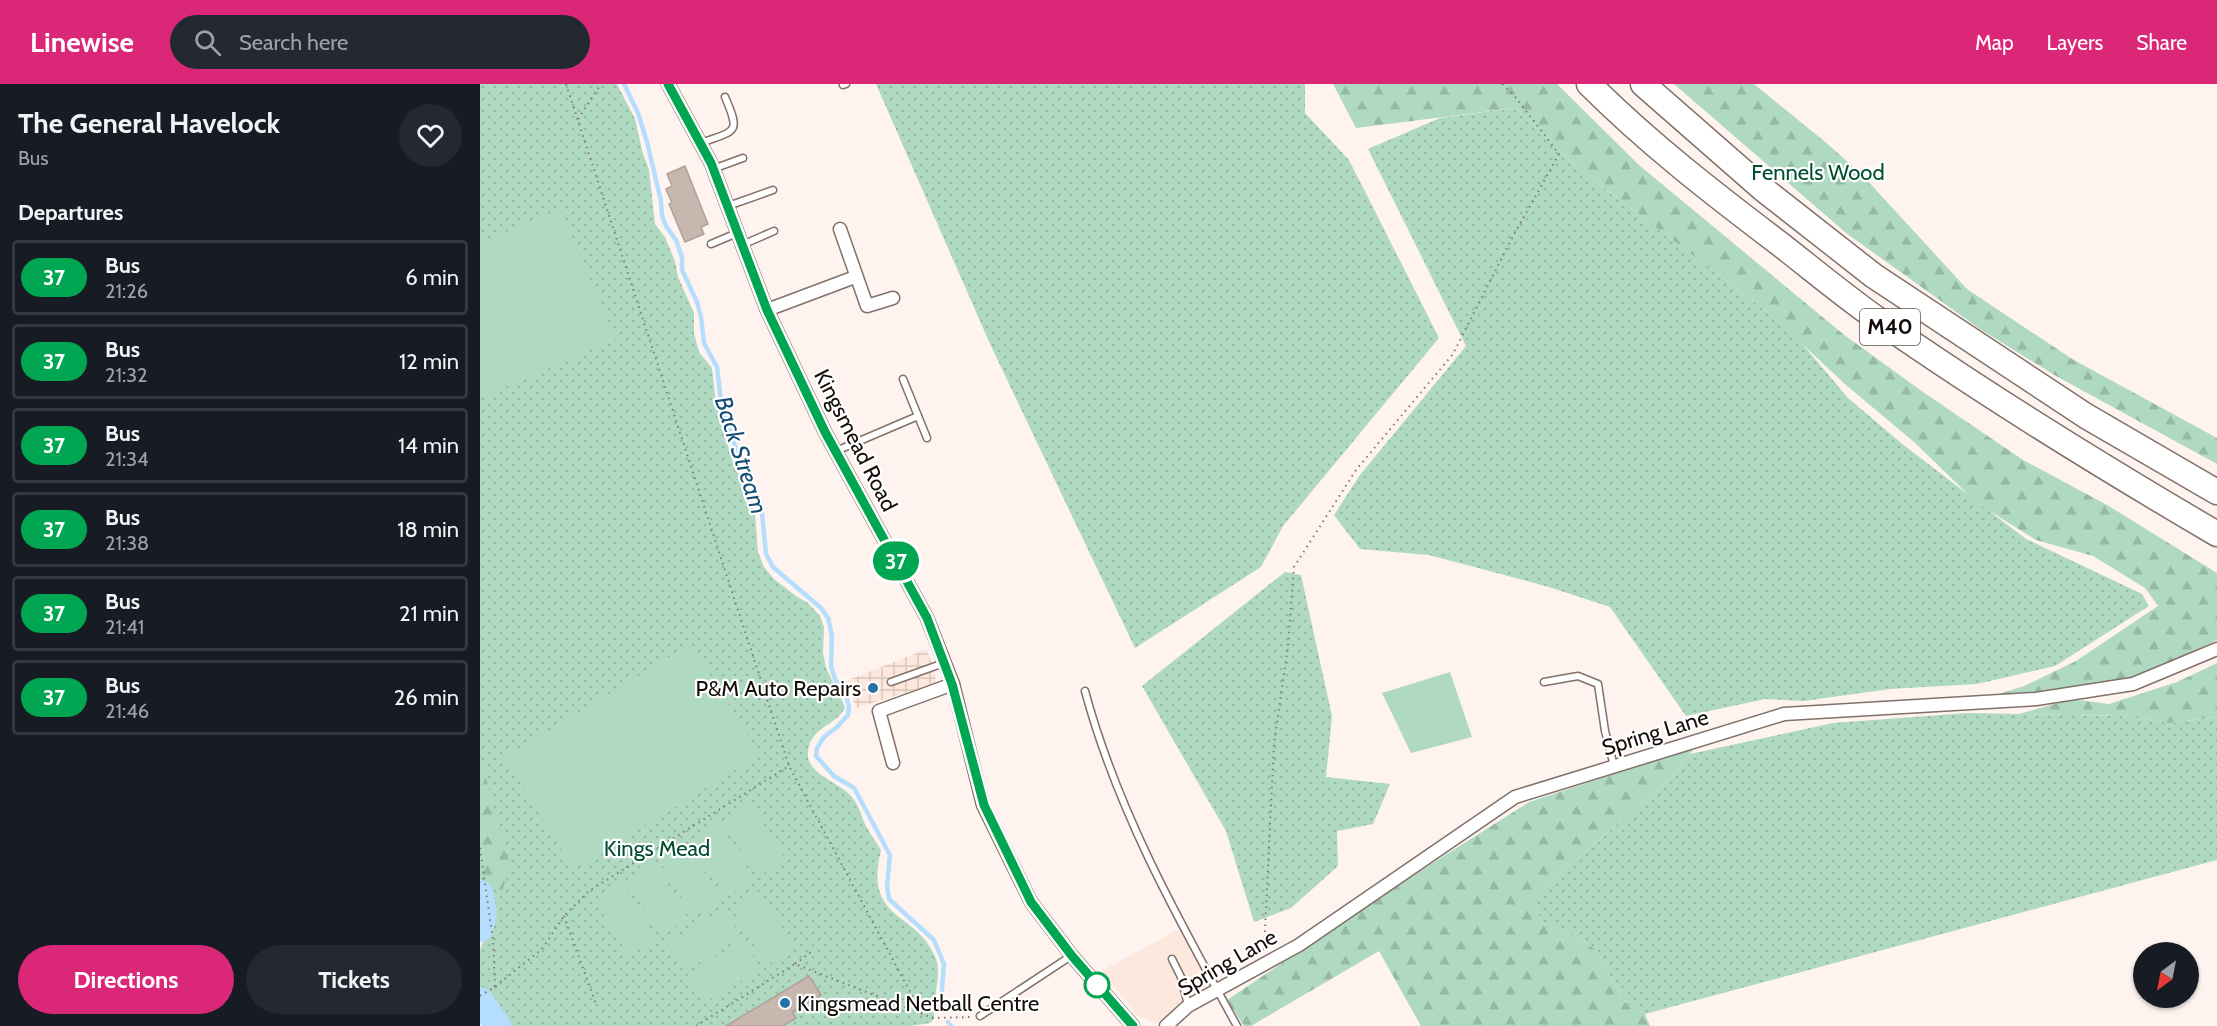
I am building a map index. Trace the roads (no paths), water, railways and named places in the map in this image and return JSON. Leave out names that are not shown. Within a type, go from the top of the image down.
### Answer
[{"type":"highway","name":"M40","points":[[1589,84],[1720,199],[1875,317],[2002,404],[2217,534]]},
{"type":"highway","name":"M40","points":[[1643,84],[1763,189],[1874,276],[2086,416],[2217,492]]},
{"type":"street","name":"Kingsmead Road","points":[[668,84],[713,169],[767,310],[836,451],[927,618],[952,684],[984,805],[1031,902],[1072,956],[1133,1026]]},
{"type":"street","points":[[840,229],[867,306],[893,298]]},
{"type":"street","points":[[767,310],[855,277]]},
{"type":"street","name":"Spring Lane","points":[[1166,1026],[1188,1006],[1299,945],[1515,797],[1784,714],[2036,699],[2133,684],[2217,649]]},
{"type":"street","points":[[893,763],[879,711],[952,684]]},
{"type":"lane","points":[[701,143],[728,133],[734,128],[735,121],[724,97]]},
{"type":"lane","points":[[713,169],[743,158]]},
{"type":"lane","points":[[728,206],[773,190]]},
{"type":"lane","points":[[711,244],[774,231]]},
{"type":"lane","points":[[903,379],[927,438]]},
{"type":"lane","points":[[836,451],[918,416]]},
{"type":"lane","points":[[891,682],[944,663]]},
{"type":"lane","points":[[1544,682],[1578,676],[1598,684],[1605,731],[1614,767]]},
{"type":"lane","points":[[1084,691],[1106,756],[1147,856],[1237,1026]]},
{"type":"lane","points":[[980,1016],[1072,956]]},
{"type":"lane","points":[[1172,959],[1181,977],[1188,1006]]},
{"type":"waterway","name":"Back Stream","points":[[624,84],[638,113],[647,142],[661,201],[662,216],[676,240],[682,257],[682,270],[697,302],[704,343],[717,367],[721,402],[742,468],[761,503],[766,554],[773,567],[821,608],[828,618],[832,636],[831,666],[835,679],[846,695],[849,707],[848,715],[824,737],[817,748],[816,756],[834,776],[854,788],[890,855],[887,887],[889,899],[934,940],[944,964],[941,1002],[944,1005]]},
{"type":"waterway","points":[[480,893],[484,913],[480,929]]},
{"type":"waterway","points":[[480,1000],[498,1026]]},
{"type":"waterway","name":"Back Stream","points":[[948,1022],[951,1026]]},
{"type":"place","name":"P&M Auto Repairs","points":[[873,688]]},
{"type":"place","name":"Kingsmead Netball Centre","points":[[785,1003]]},
{"type":"park label","name":"Fennels Wood","points":[[1818,172]]},
{"type":"park label","name":"Kings Mead","points":[[657,848]]}]
